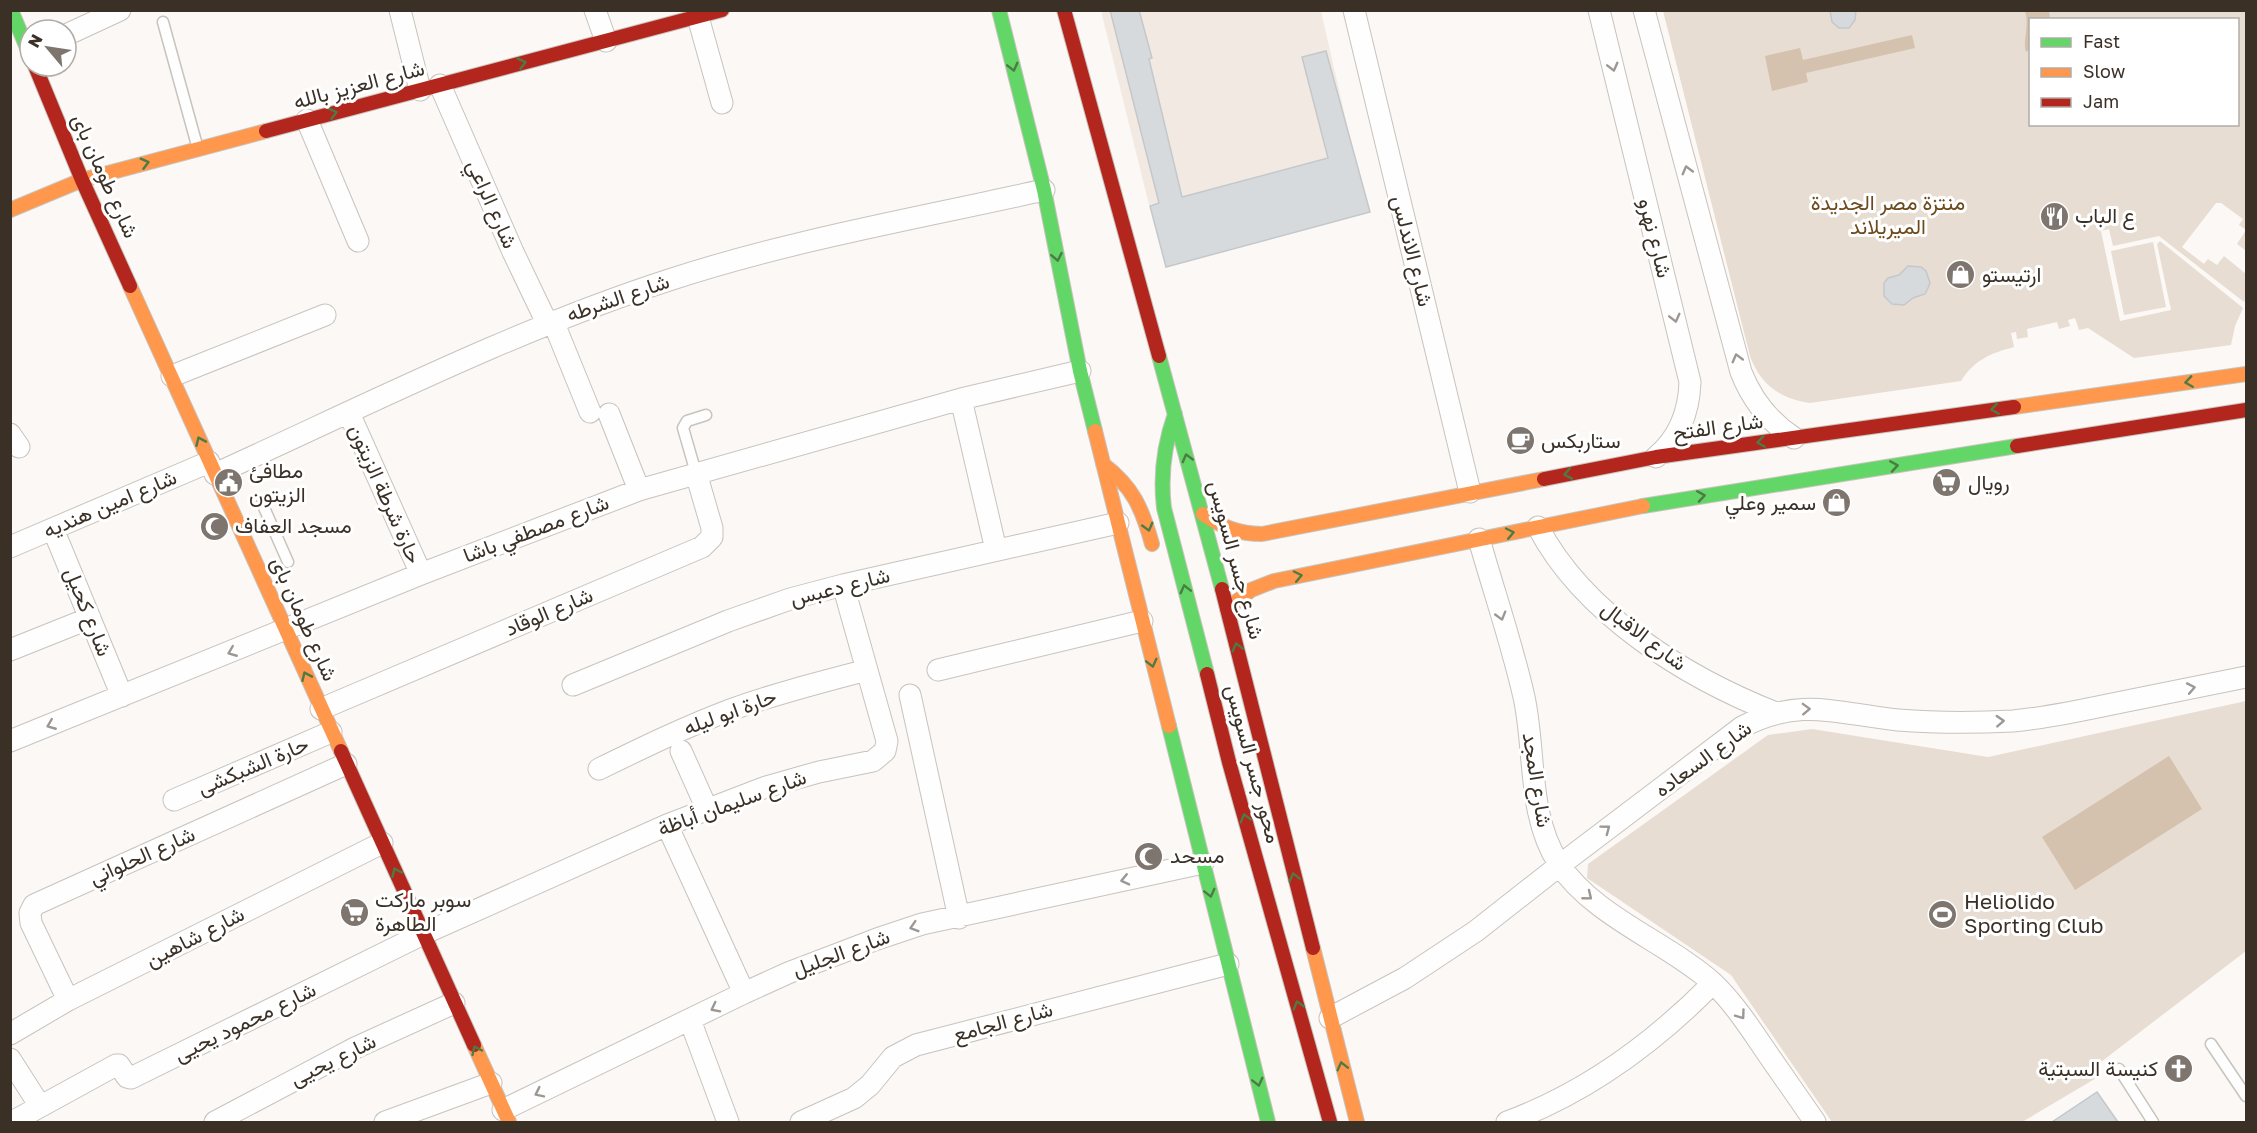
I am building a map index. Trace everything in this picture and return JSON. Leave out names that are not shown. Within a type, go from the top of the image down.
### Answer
[{"type":"main road","name":"شارع طومان باى","points":[[10,10],[18,28]]},
{"type":"main road","name":"شارع العزيز بالله","points":[[10,210],[82,180],[606,41],[674,16],[698,17],[722,10]]},
{"type":"main road","points":[[999,10],[1044,190],[1080,371],[1268,1122]]},
{"type":"main road","name":"شارع جسر السويس","points":[[1064,10],[1203,514],[1357,1122]]},
{"type":"main road","name":"شارع طومان باى","points":[[40,78],[82,180],[212,468],[250,537],[286,630],[331,732],[506,1116]]},
{"type":"main road","name":"شارع الفتح","points":[[1203,514],[1217,524],[1235,532],[1268,533],[1470,492],[1656,463],[1794,438],[2247,374]]},
{"type":"main road","points":[[1227,609],[1251,590],[1274,581],[1538,527],[1661,497],[2247,410]]},
{"type":"main road","name":"محور جسر السويس","points":[[1175,414],[1163,453],[1161,474],[1164,508],[1229,762],[1330,1122]]},
{"type":"main road","points":[[1103,464],[1125,480],[1140,502],[1157,560]]},
{"type":"main road","points":[[1264,549],[1268,533]]},
{"type":"main road","points":[[1266,566],[1274,581]]},
{"type":"street","points":[[78,29],[120,10]]},
{"type":"street","name":"شارع الراعي","points":[[400,10],[430,88],[513,252],[639,489]]},
{"type":"street","points":[[595,10],[606,41]]},
{"type":"street","name":"شارع الاندلس","points":[[1354,10],[1470,492]]},
{"type":"street","name":"شارع نهرو","points":[[1599,10],[1690,382],[1688,408],[1682,424],[1656,463]]},
{"type":"street","points":[[1644,10],[1741,372],[1747,388],[1761,410],[1794,438]]},
{"type":"street","points":[[698,17],[723,103]]},
{"type":"street","points":[[308,120],[358,241]]},
{"type":"street","name":"شارع الشرطه","points":[[212,468],[349,413],[451,364],[550,322],[670,279],[770,250],[1044,190]]},
{"type":"street","points":[[172,376],[325,315]]},
{"type":"street","name":"شارع مصطفي باشا","points":[[10,741],[421,574],[639,489],[961,399],[1080,371]]},
{"type":"street","points":[[961,399],[996,550]]},
{"type":"street","name":"حارة شرطة الزيتون","points":[[349,413],[421,574]]},
{"type":"street","name":"شارع امين هنديه","points":[[10,547],[53,528],[212,468]]},
{"type":"street","name":"شارع الوقاد","points":[[321,709],[702,547],[712,537],[712,528],[696,473]]},
{"type":"street","name":"شارع دعبس","points":[[573,685],[738,617],[790,599],[1118,523]]},
{"type":"street","name":"شارع الاقبال","points":[[1538,527],[1550,550],[1561,563],[1595,599],[1632,632],[1701,678],[1745,700],[1776,712]]},
{"type":"street","name":"شارع كحيل","points":[[53,528],[122,696]]},
{"type":"street","name":"شارع المجد","points":[[1479,539],[1523,695],[1541,823],[1548,844],[1560,865],[1576,885],[1594,901],[1713,983],[1740,1014],[1815,1122]]},
{"type":"street","name":"شارع سليمان أباظة","points":[[423,934],[707,809],[766,787],[819,772],[873,761],[882,755],[887,741],[843,585]]},
{"type":"street","points":[[10,650],[90,618]]},
{"type":"street","points":[[938,670],[1142,621]]},
{"type":"street","name":"حارة ابو ليله","points":[[599,769],[664,737],[730,710],[798,688],[867,670]]},
{"type":"street","name":"شارع السعاده","points":[[1330,1018],[1405,978],[1450,949],[1742,727],[1776,712],[1815,708],[1918,721],[1976,723],[2014,721],[2053,716],[2247,677]]},
{"type":"street","points":[[910,695],[959,918]]},
{"type":"street","name":"حارة الشبكشى","points":[[174,800],[331,732]]},
{"type":"street","points":[[681,750],[707,809]]},
{"type":"street","name":"شارع الحلواني","points":[[68,1000],[31,923],[30,913],[34,905],[346,764]]},
{"type":"street","points":[[667,825],[744,993]]},
{"type":"street","name":"شارع شاهين","points":[[10,1034],[68,1000],[382,843]]},
{"type":"street","name":"شارع الجليل","points":[[506,1116],[744,993],[810,964],[877,939],[922,924],[959,918],[1203,863]]},
{"type":"street","name":"شارع محمود يحيى","points":[[40,1106],[118,1065],[127,1077],[131,1078],[423,934]]},
{"type":"street","name":"شارع الجامع","points":[[801,1122],[854,1098],[870,1085],[894,1057],[916,1045],[1228,964]]},
{"type":"street","points":[[1507,1122],[1566,1095],[1619,1064],[1668,1026],[1713,983]]},
{"type":"street","name":"شارع يحيى","points":[[215,1122],[355,1048],[454,1003]]},
{"type":"street","points":[[690,1020],[728,1122]]},
{"type":"street","points":[[10,1059],[40,1106],[12,1122]]},
{"type":"street","points":[[385,1122],[491,1083]]},
{"type":"lane","points":[[163,22],[198,149]]},
{"type":"lane","points":[[696,473],[682,428],[687,421],[706,415]]},
{"type":"lane","points":[[262,503],[269,529],[288,562]]},
{"type":"lane","points":[[2211,1044],[2247,1096]]},
{"type":"lane","points":[[2119,1069],[2153,1122]]},
{"type":"shaded area","points":[[1101,11],[1321,11],[1353,151],[1149,205]]},
{"type":"shaded area","points":[[2025,11],[2049,11],[2050,18],[2029,18],[2029,50],[2026,52],[2025,43],[2027,22]]},
{"type":"shaded area","points":[[1912,35],[1915,48],[1806,73],[1808,82],[1772,91],[1765,56],[1800,48],[1803,60]]},
{"type":"shaded area","points":[[2169,756],[2202,809],[2075,890],[2042,837]]},
{"type":"green space","name":"منتزة مصر الجديدة الميريلاند","points":[[1663,11],[2246,11],[2246,230],[2239,225],[2243,219],[2221,203],[2216,203],[2182,247],[2204,264],[2208,259],[2217,265],[2224,256],[2246,274],[2244,302],[2159,236],[2113,246],[2109,229],[2101,231],[2120,321],[2171,310],[2157,244],[2160,241],[2243,308],[2235,326],[2231,345],[2134,358],[2088,328],[2079,330],[2075,318],[2068,320],[2070,326],[2059,329],[2057,322],[2027,329],[2028,337],[2017,339],[2016,332],[2011,333],[2014,347],[1984,358],[1961,381],[1810,403],[1780,394],[1765,382],[1754,366]]},
{"type":"green space","points":[[2246,230],[2246,251],[2237,244]]},
{"type":"green space","points":[[2153,242],[2166,307],[2124,315],[2111,251]]},
{"type":"green space","name":"Heliolido Sporting Club","points":[[2246,701],[2246,951],[2093,1068],[2098,1077],[2022,1122],[1832,1122],[1731,975],[1587,878],[1588,864],[1768,735],[1812,729],[1988,757]]},
{"type":"building","points":[[1110,10],[1139,10],[1152,58],[1149,59],[1182,197],[1328,158],[1302,57],[1326,51],[1370,212],[1166,267],[1150,206],[1159,203]]},
{"type":"building","points":[[1830,10],[1856,10],[1855,20],[1849,28],[1839,28],[1832,22]]},
{"type":"building","points":[[1908,266],[1921,267],[1926,271],[1930,283],[1928,288],[1925,294],[1913,298],[1904,305],[1892,304],[1884,296],[1884,283],[1888,278],[1899,275]]},
{"type":"building","points":[[2097,1092],[2118,1122],[2052,1122]]},
{"type":"traffic: fast","points":[[11,10],[18,27]]},
{"type":"traffic: fast","points":[[999,10],[1044,190],[1080,371],[1095,431]]},
{"type":"traffic: fast","points":[[1159,356],[1222,589]]},
{"type":"traffic: fast","points":[[1175,414],[1164,460],[1162,484],[1164,508],[1207,674]]},
{"type":"traffic: fast","points":[[1643,506],[2017,446]]},
{"type":"traffic: fast","points":[[1169,726],[1268,1122]]},
{"type":"traffic: slow","points":[[10,210],[82,180],[266,131]]},
{"type":"traffic: slow","points":[[130,286],[341,751]]},
{"type":"traffic: slow","points":[[2014,407],[2246,374]]},
{"type":"traffic: slow","points":[[1095,431],[1169,726]]},
{"type":"traffic: slow","points":[[1103,464],[1122,481],[1135,499],[1152,544]]},
{"type":"traffic: slow","points":[[1203,514],[1231,529],[1262,534],[1544,479]]},
{"type":"traffic: slow","points":[[1227,609],[1251,590],[1274,581],[1643,506]]},
{"type":"traffic: slow","points":[[1313,948],[1357,1122]]},
{"type":"traffic: slow","points":[[474,1045],[509,1122]]},
{"type":"traffic: jam","points":[[266,131],[722,10]]},
{"type":"traffic: jam","points":[[1064,10],[1159,356]]},
{"type":"traffic: jam","points":[[40,78],[82,180],[130,286]]},
{"type":"traffic: jam","points":[[1544,479],[1656,457],[2014,407]]},
{"type":"traffic: jam","points":[[2017,446],[2246,410]]},
{"type":"traffic: jam","points":[[1222,589],[1313,948]]},
{"type":"traffic: jam","points":[[1207,674],[1229,762],[1330,1122]]},
{"type":"traffic: jam","points":[[341,751],[474,1045]]},
{"type":"place","name":"ع الباب","points":[[2054,216]]},
{"type":"place","name":"ارتيستو","points":[[1961,275]]},
{"type":"place","name":"ستاربكس","points":[[1520,441]]},
{"type":"place","name":"مطافئ الزيتون","points":[[228,483]]},
{"type":"place","name":"رويال","points":[[1947,483]]},
{"type":"place","name":"سمير وعلي","points":[[1837,503]]},
{"type":"place","name":"مسجد العفاف","points":[[214,526]]},
{"type":"place","name":"مسحد","points":[[1149,856]]},
{"type":"place","name":"سوبر ماركت الطاهرة","points":[[354,912]]},
{"type":"place","name":"Heliolido Sporting Club","points":[[1943,914]]},
{"type":"place","name":"كنيسة السبتية","points":[[2179,1069]]}]
